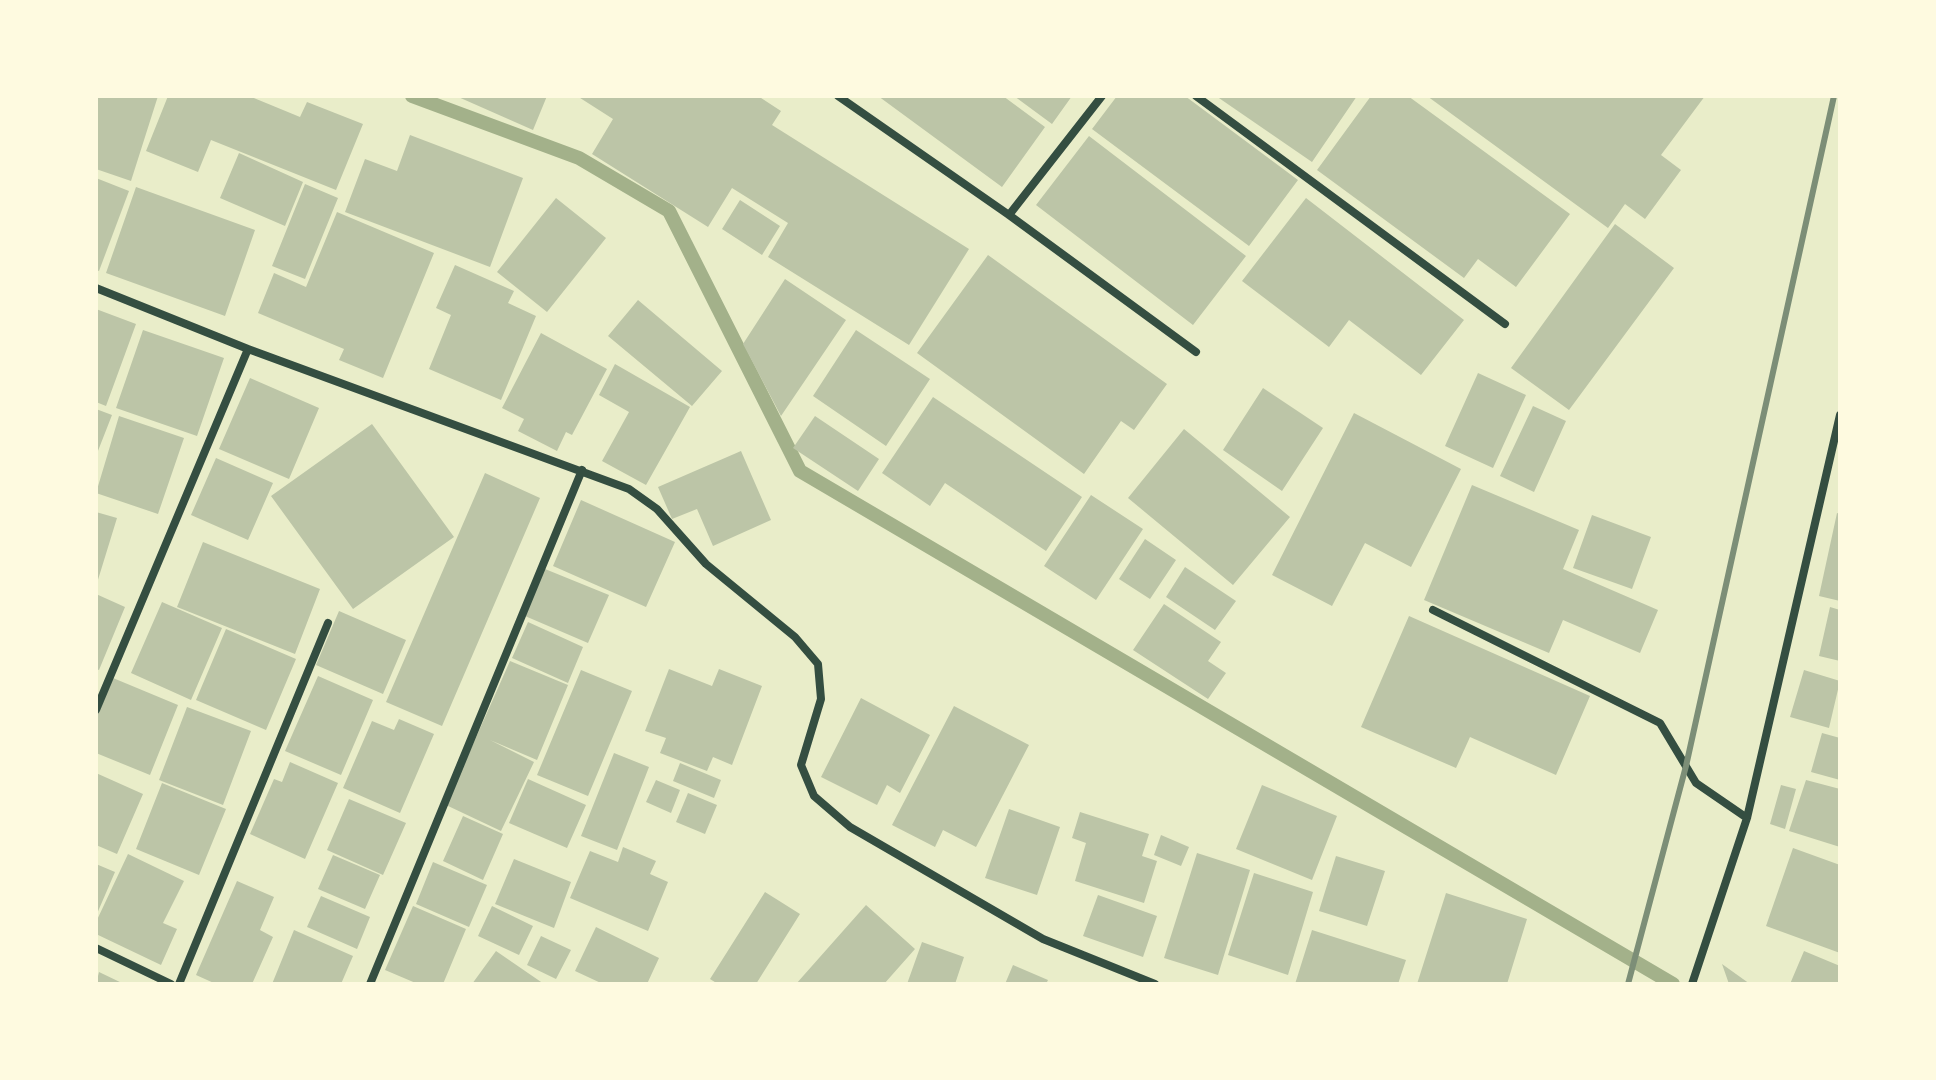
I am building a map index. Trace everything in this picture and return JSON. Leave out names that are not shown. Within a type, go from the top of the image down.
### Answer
[{"type":"street","points":[[838,96],[1009,215],[1196,352]]},
{"type":"street","points":[[1009,215],[1102,96]]},
{"type":"street","points":[[1196,96],[1505,324]]},
{"type":"street","points":[[96,288],[248,349],[629,489],[657,509],[706,564],[795,637],[818,664],[821,699],[801,765],[814,796],[850,827],[1043,939],[1155,984]]},
{"type":"street","points":[[96,710],[248,349]]},
{"type":"street","points":[[1692,984],[1747,818],[1840,415]]},
{"type":"street","points":[[370,984],[582,470]]},
{"type":"street","points":[[1433,610],[1660,723],[1696,783],[1747,818]]},
{"type":"street","points":[[179,984],[328,623]]},
{"type":"street","points":[[96,948],[171,984]]},
{"type":"building","points":[[96,96],[158,96],[131,181],[96,169]]},
{"type":"building","points":[[168,96],[249,96],[300,117],[307,102],[363,124],[336,190],[211,140],[198,172],[146,151]]},
{"type":"building","points":[[456,96],[547,96],[533,130]]},
{"type":"building","points":[[577,96],[758,96],[781,111],[772,125],[969,249],[909,345],[768,257],[788,223],[732,188],[708,227],[592,154],[613,119]]},
{"type":"building","points":[[878,96],[1003,96],[1045,127],[1002,187]]},
{"type":"building","points":[[1014,96],[1072,96],[1052,124]]},
{"type":"building","points":[[1117,96],[1185,96],[1298,180],[1249,246],[1092,129]]},
{"type":"building","points":[[1216,96],[1357,96],[1312,162]]},
{"type":"building","points":[[1371,96],[1408,96],[1570,214],[1516,287],[1478,259],[1464,278],[1317,170]]},
{"type":"building","points":[[1427,96],[1705,96],[1661,155],[1681,170],[1645,219],[1625,204],[1608,228]]},
{"type":"building","points":[[410,135],[523,178],[490,267],[345,212],[365,159],[397,171]]},
{"type":"building","points":[[1089,136],[1246,256],[1193,325],[1036,205]]},
{"type":"building","points":[[239,153],[303,182],[285,226],[220,198]]},
{"type":"building","points":[[96,178],[129,191],[99,271],[96,270]]},
{"type":"building","points":[[305,184],[338,198],[305,279],[272,266]]},
{"type":"building","points":[[136,187],[255,230],[225,316],[106,273]]},
{"type":"building","points":[[556,198],[606,238],[547,312],[497,272]]},
{"type":"building","points":[[1306,198],[1464,320],[1421,375],[1349,320],[1329,347],[1242,281]]},
{"type":"building","points":[[740,200],[780,226],[762,255],[722,229]]},
{"type":"building","points":[[337,212],[434,253],[383,378],[339,360],[344,349],[258,313],[274,273],[306,287]]},
{"type":"building","points":[[1615,224],[1674,268],[1569,410],[1511,368]]},
{"type":"building","points":[[988,255],[1167,384],[1134,430],[1121,421],[1084,474],[917,353]]},
{"type":"building","points":[[455,265],[514,291],[508,303],[536,316],[501,400],[429,369],[451,315],[436,308]]},
{"type":"building","points":[[785,279],[846,320],[781,416],[743,344]]},
{"type":"building","points":[[638,300],[722,371],[692,406],[608,336]]},
{"type":"building","points":[[96,309],[136,324],[106,406],[96,402]]},
{"type":"building","points":[[143,330],[224,358],[197,436],[116,408]]},
{"type":"building","points":[[856,330],[930,379],[886,446],[813,396]]},
{"type":"building","points":[[541,333],[607,369],[572,435],[566,432],[557,451],[518,431],[524,419],[502,408]]},
{"type":"building","points":[[615,364],[690,407],[646,485],[602,461],[629,412],[599,395]]},
{"type":"building","points":[[1478,373],[1526,395],[1493,468],[1445,446]]},
{"type":"building","points":[[250,378],[319,408],[289,479],[219,449]]},
{"type":"building","points":[[1263,388],[1323,428],[1282,491],[1223,450]]},
{"type":"building","points":[[933,397],[1082,497],[1046,551],[945,483],[930,506],[882,473]]},
{"type":"building","points":[[1533,406],[1566,421],[1534,492],[1500,476]]},
{"type":"building","points":[[96,409],[112,415],[96,456]]},
{"type":"building","points":[[1354,413],[1461,469],[1411,567],[1365,543],[1332,606],[1272,575]]},
{"type":"building","points":[[119,416],[184,438],[158,514],[96,493]]},
{"type":"building","points":[[815,416],[879,459],[858,491],[793,448]]},
{"type":"building","points":[[372,424],[454,537],[353,609],[271,496]]},
{"type":"building","points":[[1184,429],[1290,517],[1233,585],[1128,498]]},
{"type":"building","points":[[741,451],[771,520],[713,546],[697,509],[672,519],[658,487]]},
{"type":"building","points":[[216,458],[273,483],[248,540],[191,515]]},
{"type":"building","points":[[485,473],[540,498],[442,726],[386,702]]},
{"type":"building","points":[[1472,485],[1579,530],[1563,569],[1658,610],[1640,653],[1563,620],[1549,653],[1424,600]]},
{"type":"building","points":[[1091,495],[1143,529],[1096,600],[1044,566]]},
{"type":"building","points":[[581,500],[675,542],[646,607],[553,566]]},
{"type":"building","points":[[96,512],[117,518],[97,583],[96,583]]},
{"type":"building","points":[[1837,513],[1840,514],[1840,601],[1819,596]]},
{"type":"building","points":[[1592,515],[1651,537],[1632,589],[1573,568]]},
{"type":"building","points":[[1145,539],[1176,560],[1150,599],[1119,579]]},
{"type":"building","points":[[203,542],[320,589],[295,654],[177,607]]},
{"type":"building","points":[[1185,567],[1236,601],[1215,630],[1166,597]]},
{"type":"building","points":[[545,569],[609,595],[588,643],[525,616]]},
{"type":"building","points":[[96,594],[125,607],[99,670],[96,669]]},
{"type":"building","points":[[162,602],[222,628],[191,700],[131,673]]},
{"type":"building","points":[[1164,604],[1221,642],[1208,661],[1226,673],[1208,699],[1133,650]]},
{"type":"building","points":[[1830,607],[1840,610],[1840,661],[1819,656]]},
{"type":"building","points":[[339,611],[406,640],[383,694],[316,665]]},
{"type":"building","points":[[1409,616],[1590,696],[1556,775],[1470,737],[1456,768],[1361,727]]},
{"type":"building","points":[[528,622],[583,647],[568,683],[512,658]]},
{"type":"building","points":[[226,629],[296,659],[266,730],[196,700]]},
{"type":"building","points":[[510,661],[568,685],[537,760],[490,740],[534,762],[501,831],[446,805]]},
{"type":"building","points":[[669,669],[712,686],[719,669],[762,686],[732,765],[713,757],[707,771],[660,753],[666,738],[645,731]]},
{"type":"building","points":[[581,670],[632,691],[588,796],[537,775]]},
{"type":"building","points":[[1804,670],[1840,681],[1829,728],[1790,717]]},
{"type":"building","points":[[318,676],[373,700],[341,775],[285,751]]},
{"type":"building","points":[[113,678],[178,705],[150,775],[96,753],[96,719]]},
{"type":"building","points":[[861,698],[930,735],[900,793],[887,785],[877,805],[821,777]]},
{"type":"building","points":[[954,706],[1029,745],[976,847],[943,830],[935,847],[892,825]]},
{"type":"building","points":[[187,707],[251,731],[223,805],[159,780]]},
{"type":"building","points":[[399,719],[434,734],[400,813],[343,788],[372,721],[394,730]]},
{"type":"building","points":[[1822,733],[1840,738],[1840,780],[1811,772]]},
{"type":"building","points":[[614,753],[649,767],[617,850],[581,836]]},
{"type":"building","points":[[290,762],[338,783],[305,859],[250,834],[274,779],[282,782]]},
{"type":"building","points":[[680,763],[721,780],[714,798],[673,781]]},
{"type":"building","points":[[96,773],[143,794],[117,854],[96,845]]},
{"type":"building","points":[[528,779],[586,805],[567,848],[509,823]]},
{"type":"building","points":[[656,780],[680,790],[671,813],[646,802]]},
{"type":"building","points":[[1806,780],[1840,789],[1840,847],[1789,831]]},
{"type":"building","points":[[162,783],[226,809],[199,875],[136,849]]},
{"type":"building","points":[[1262,785],[1337,816],[1312,880],[1236,849]]},
{"type":"building","points":[[1781,785],[1796,789],[1785,829],[1770,824]]},
{"type":"building","points":[[688,793],[717,805],[705,834],[676,822]]},
{"type":"building","points":[[349,799],[406,823],[383,875],[327,850]]},
{"type":"building","points":[[1009,809],[1060,827],[1037,895],[985,878]]},
{"type":"building","points":[[1080,812],[1149,834],[1142,856],[1157,861],[1144,903],[1075,881],[1086,843],[1072,838]]},
{"type":"building","points":[[463,816],[503,834],[483,880],[443,861]]},
{"type":"building","points":[[1161,835],[1189,847],[1181,866],[1154,855]]},
{"type":"building","points":[[623,847],[656,861],[650,874],[668,882],[648,931],[570,898],[590,851],[618,862]]},
{"type":"building","points":[[1793,848],[1840,865],[1840,953],[1766,926]]},
{"type":"building","points":[[1197,853],[1250,870],[1218,975],[1164,958]]},
{"type":"building","points":[[128,854],[184,881],[163,923],[177,929],[161,965],[96,934],[96,922]]},
{"type":"building","points":[[333,855],[380,875],[365,909],[318,889]]},
{"type":"building","points":[[1336,856],[1385,871],[1367,926],[1319,911]]},
{"type":"building","points":[[514,859],[571,882],[554,928],[495,904]]},
{"type":"building","points":[[433,862],[487,885],[469,927],[416,904]]},
{"type":"building","points":[[96,864],[115,872],[96,916]]},
{"type":"building","points":[[1254,873],[1313,892],[1288,975],[1228,955]]},
{"type":"building","points":[[237,881],[274,897],[260,930],[273,937],[252,984],[216,984],[196,975]]},
{"type":"building","points":[[765,892],[800,914],[756,984],[718,984],[710,979]]},
{"type":"building","points":[[1446,893],[1527,919],[1507,984],[1417,984]]},
{"type":"building","points":[[1098,895],[1157,916],[1143,957],[1083,936]]},
{"type":"building","points":[[321,896],[370,917],[357,949],[307,927]]},
{"type":"building","points":[[866,905],[915,949],[884,984],[796,984]]},
{"type":"building","points":[[413,906],[466,929],[443,984],[418,984],[385,970]]},
{"type":"building","points":[[492,906],[533,926],[519,955],[478,936]]},
{"type":"building","points":[[596,927],[659,958],[647,984],[603,984],[575,971]]},
{"type":"building","points":[[294,930],[353,956],[341,984],[272,984]]},
{"type":"building","points":[[1312,930],[1406,960],[1398,984],[1295,984]]},
{"type":"building","points":[[541,936],[571,950],[556,979],[527,965]]},
{"type":"building","points":[[922,942],[964,957],[955,984],[907,984]]},
{"type":"building","points":[[496,951],[544,984],[472,984]]},
{"type":"building","points":[[1804,951],[1840,966],[1840,984],[1790,984]]},
{"type":"building","points":[[1722,964],[1750,984],[1729,984]]},
{"type":"building","points":[[1013,965],[1048,980],[1046,984],[1005,984]]},
{"type":"building","points":[[99,972],[124,984],[96,984]]},
{"type":"waterway","points":[[412,96],[579,158],[669,211],[800,471],[1673,984]]},
{"type":"railway","points":[[1628,984],[1686,766],[1834,96]]}]
